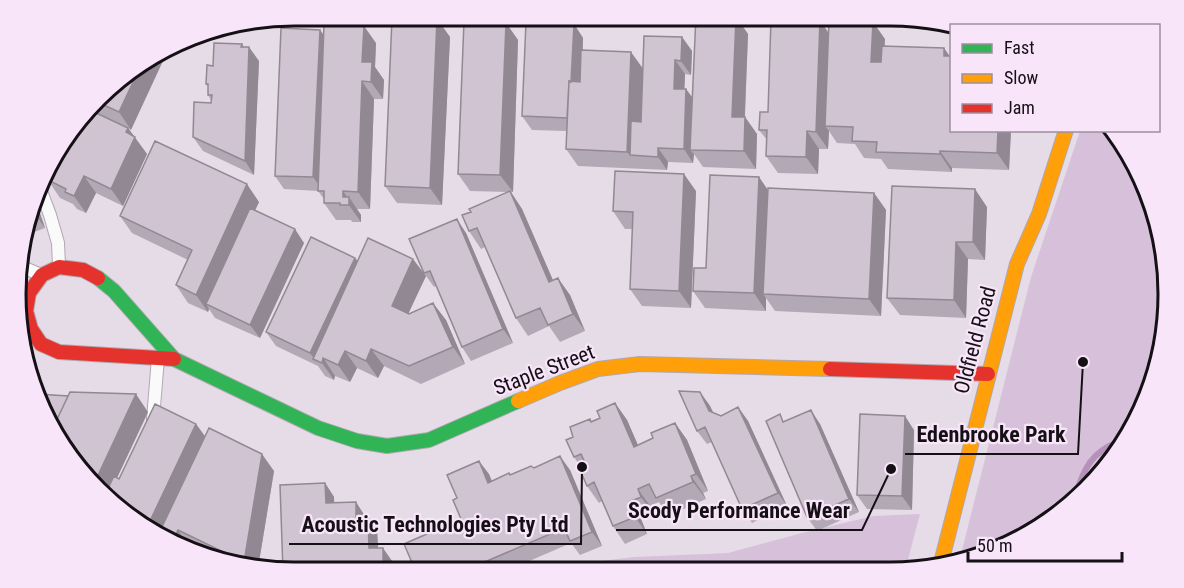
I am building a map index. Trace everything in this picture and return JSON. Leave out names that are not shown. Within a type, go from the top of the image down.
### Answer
[{"type":"street","name":"Oldfield Road","points":[[943,557],[1017,264],[1039,214],[1065,132]]},
{"type":"street","name":"Oldfield Road","points":[[1017,264],[1021,222]]},
{"type":"street","points":[[42,275],[59,267]]},
{"type":"street","name":"Staple Street","points":[[59,267],[83,270],[99,278],[114,291],[174,359]]},
{"type":"street","name":"Staple Street","points":[[42,275],[29,293],[26,311],[31,329],[41,344],[59,352],[174,359],[318,428],[357,441],[387,446],[429,440],[560,383],[598,369],[640,364],[988,374]]},
{"type":"lane","points":[[43,199],[58,243],[59,267]]},
{"type":"lane","points":[[27,269],[42,275]]},
{"type":"lane","points":[[148,434],[153,424],[158,358]]},
{"type":"shaded area","points":[[1080,132],[1104,132],[1123,160],[1138,191],[1149,225],[1156,259],[1158,312],[1153,346],[1144,380],[1123,428],[1080,484],[1024,527],[993,542],[961,552],[1031,277]]},
{"type":"shaded area","points":[[920,514],[907,562],[593,562],[634,557],[728,553],[873,516]]},
{"type":"building","points":[[324,26],[364,26],[362,62],[372,62],[371,82],[362,81],[358,192],[343,191],[343,197],[349,197],[349,205],[340,205],[340,203],[324,203],[324,191],[318,191]]},
{"type":"building","points":[[392,26],[437,26],[430,188],[385,186]]},
{"type":"building","points":[[464,26],[506,26],[500,175],[458,174]]},
{"type":"building","points":[[526,26],[574,26],[567,118],[522,116]]},
{"type":"building","points":[[696,26],[736,26],[732,117],[745,117],[744,151],[690,150]]},
{"type":"building","points":[[771,26],[820,26],[816,132],[807,131],[806,157],[766,156],[767,130],[759,130],[760,112],[768,112]]},
{"type":"building","points":[[829,26],[873,26],[871,62],[881,62],[882,46],[944,48],[944,56],[950,56],[950,132],[998,132],[997,153],[876,152],[877,142],[852,141],[853,127],[825,126]]},
{"type":"building","points":[[281,28],[320,30],[313,177],[275,176]]},
{"type":"building","points":[[644,36],[682,37],[681,61],[675,60],[674,89],[686,89],[684,149],[658,148],[658,157],[630,155],[631,121],[641,122]]},
{"type":"building","points":[[214,43],[242,44],[241,47],[249,47],[245,161],[193,137],[194,102],[211,103],[212,95],[208,95],[208,84],[206,84],[207,65],[213,66]]},
{"type":"building","points":[[581,50],[631,52],[627,152],[566,149],[569,81],[580,82]]},
{"type":"building","points":[[135,78],[119,112],[103,105]]},
{"type":"building","points":[[96,113],[128,128],[126,132],[135,137],[111,189],[84,176],[74,196],[65,192],[66,189],[50,181],[71,145]]},
{"type":"building","points":[[155,141],[247,184],[196,295],[176,285],[192,250],[120,216]]},
{"type":"building","points":[[615,171],[684,174],[679,291],[630,289],[633,212],[613,211]]},
{"type":"building","points":[[710,175],[759,177],[754,293],[693,291],[694,268],[706,268]]},
{"type":"building","points":[[892,186],[975,189],[973,242],[956,242],[954,300],[887,298]]},
{"type":"building","points":[[768,188],[874,193],[869,299],[763,294]]},
{"type":"building","points":[[510,191],[549,282],[558,278],[573,314],[548,325],[540,308],[516,318],[477,228],[469,231],[462,215],[471,212],[469,209]]},
{"type":"building","points":[[250,208],[295,229],[250,325],[206,304]]},
{"type":"building","points":[[457,219],[503,329],[462,347],[430,271],[424,273],[409,239]]},
{"type":"building","points":[[311,237],[355,258],[310,353],[266,332]]},
{"type":"building","points":[[368,238],[413,259],[392,306],[409,314],[433,303],[453,347],[409,366],[371,349],[366,361],[345,351],[338,365],[323,358],[322,363],[313,359]]},
{"type":"building","points":[[679,391],[700,392],[709,411],[721,416],[738,407],[778,493],[742,509],[705,427],[697,431]]},
{"type":"building","points":[[70,392],[136,394],[97,477],[57,420]]},
{"type":"building","points":[[45,395],[68,396],[57,420]]},
{"type":"building","points":[[615,403],[634,447],[653,438],[651,433],[675,423],[696,474],[691,476],[693,482],[656,498],[649,484],[638,489],[641,497],[629,502],[635,517],[613,526],[594,482],[587,486],[580,470],[587,467],[581,454],[574,457],[566,440],[573,437],[570,427],[590,419],[591,422],[600,418],[597,411]]},
{"type":"building","points":[[155,404],[196,424],[150,520],[108,488],[114,476],[119,479]]},
{"type":"building","points":[[811,410],[849,499],[807,517],[766,421],[780,414],[783,422]]},
{"type":"building","points":[[860,414],[905,416],[902,496],[857,495]]},
{"type":"building","points":[[209,428],[262,454],[245,557],[226,553],[178,530],[175,535],[162,528]]},
{"type":"building","points":[[560,456],[592,532],[570,541],[564,528],[485,562],[412,562],[404,544],[461,519],[453,500],[457,498],[447,475],[479,461],[488,483],[509,473],[510,475],[531,466],[534,468]]},
{"type":"building","points":[[325,483],[326,503],[356,502],[356,517],[368,516],[369,548],[383,548],[383,562],[283,562],[280,485]]},
{"type":"waterway","points":[[1079,485],[1090,462],[1102,450],[1111,446]]},
{"type":"traffic: fast","points":[[98,278],[114,291],[174,359],[318,428],[357,441],[387,446],[429,440],[518,401]]},
{"type":"traffic: slow","points":[[943,557],[1017,264],[1039,214],[1065,132]]},
{"type":"traffic: slow","points":[[518,401],[598,369],[640,364],[830,369]]},
{"type":"traffic: jam","points":[[98,278],[83,270],[59,267],[42,275],[29,293],[26,311],[31,329],[41,344],[59,352],[174,359]]},
{"type":"traffic: jam","points":[[830,369],[988,374]]},
{"type":"place","name":"Edenbrooke Park","points":[[1083,362]]},
{"type":"place","name":"Acoustic Technologies Pty Ltd","points":[[582,467]]},
{"type":"place","name":"Scody Performance Wear","points":[[891,469]]}]
